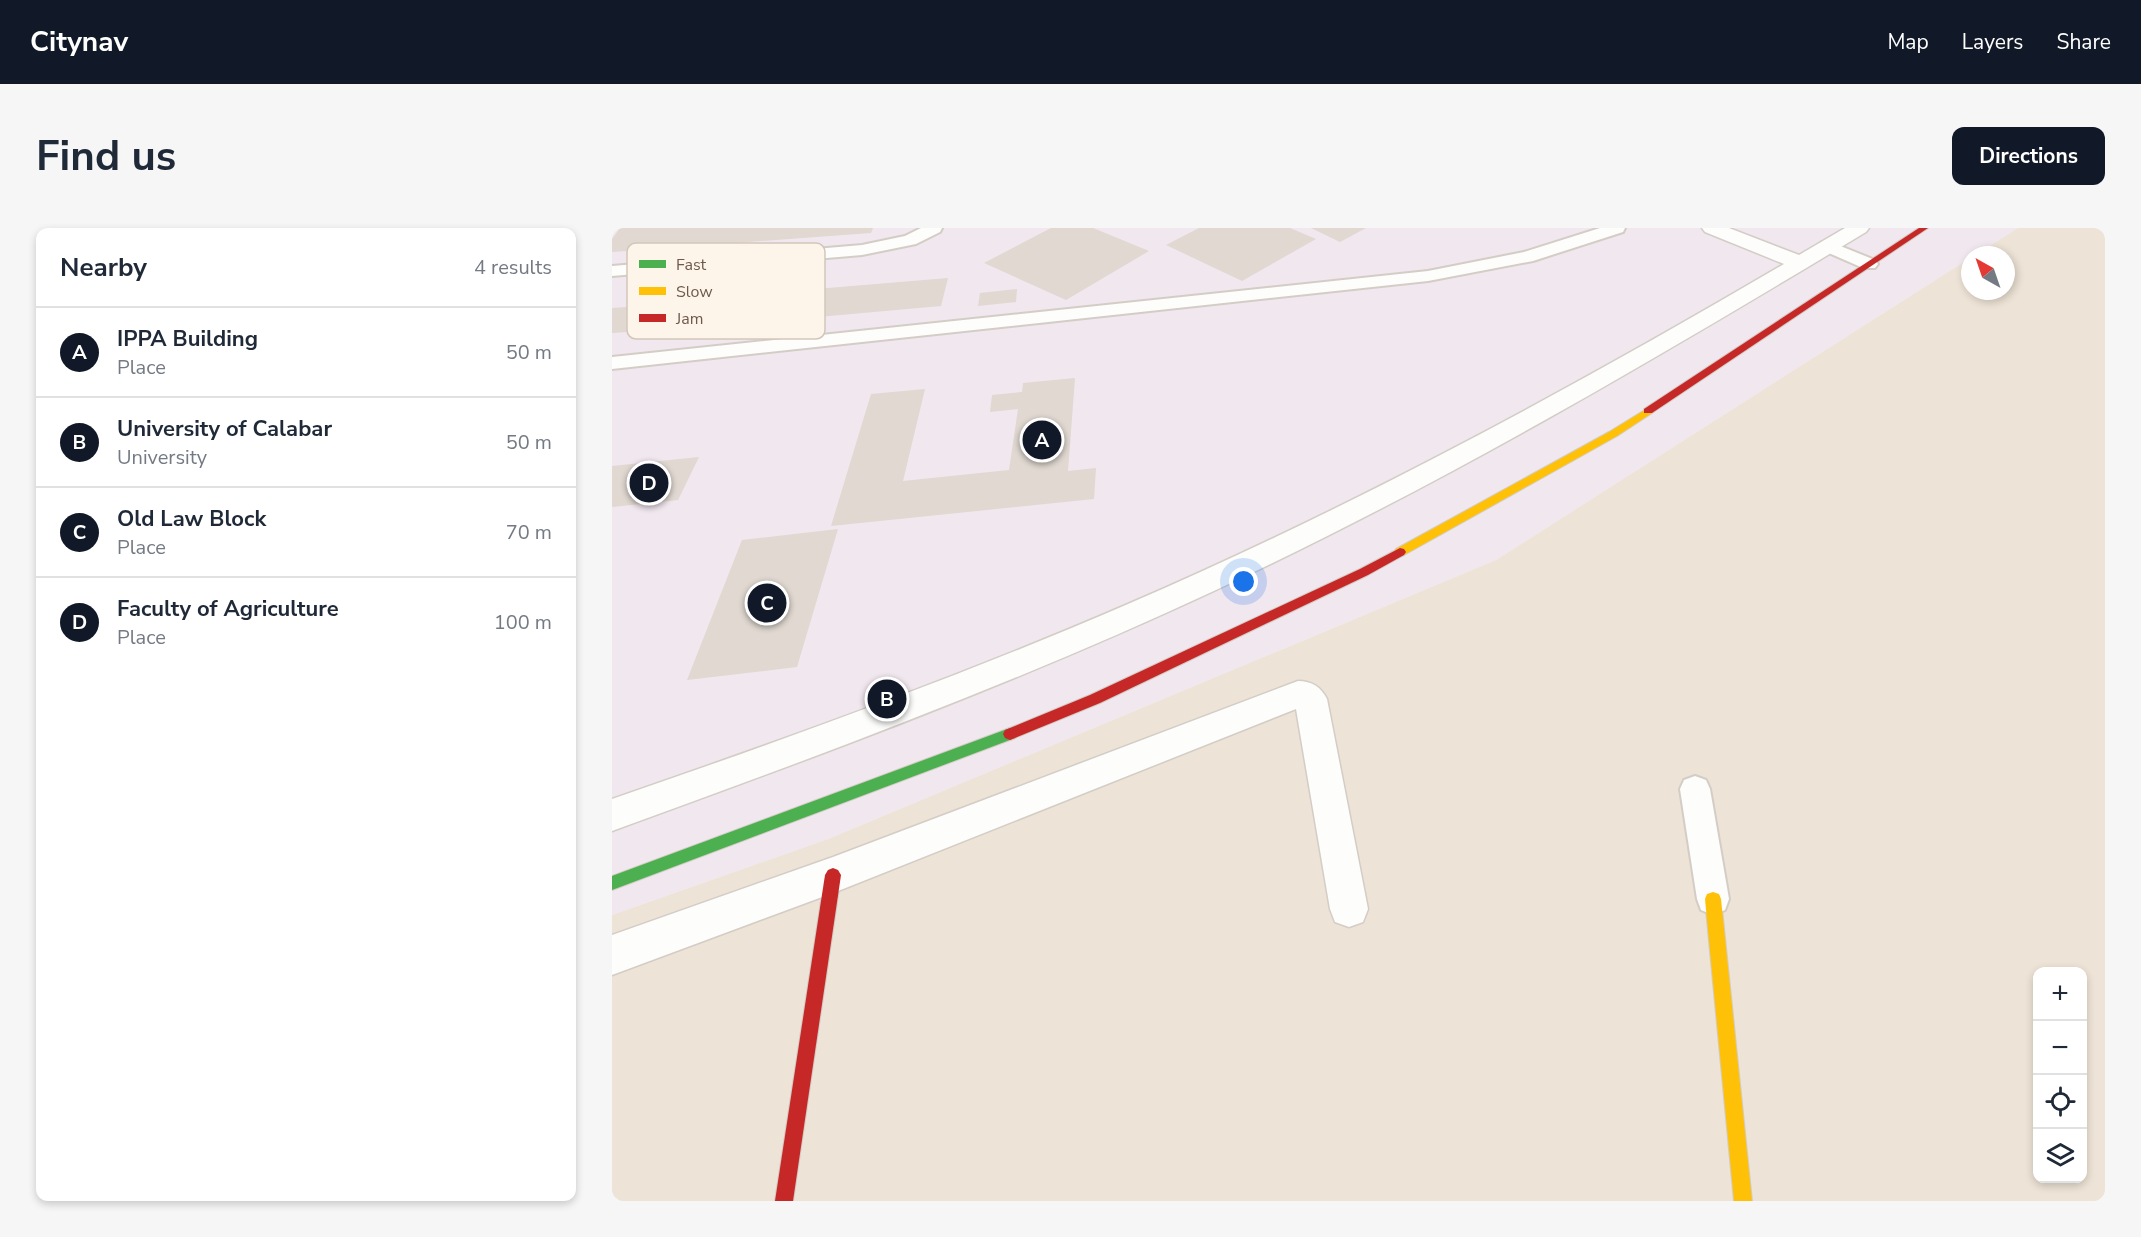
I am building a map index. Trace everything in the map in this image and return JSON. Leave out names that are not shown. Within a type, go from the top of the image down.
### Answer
[{"type":"street","points":[[1712,228],[1800,263]]},
{"type":"street","points":[[612,884],[953,757],[1095,699],[1364,572],[1613,434],[1924,228]]},
{"type":"street","points":[[612,815],[846,731],[1073,641],[1225,573],[1470,451],[1602,379],[1800,263],[1842,234]]},
{"type":"street","points":[[612,955],[833,875],[1298,694],[1304,694],[1311,699],[1349,909]]},
{"type":"street","points":[[784,1201],[833,875]]},
{"type":"street","points":[[1713,899],[1743,1201]]},
{"type":"lane","points":[[825,253],[862,250],[910,240],[934,228]]},
{"type":"lane","points":[[612,363],[1428,276],[1527,257],[1617,228]]},
{"type":"lane","points":[[1842,234],[1869,264]]},
{"type":"lane","points":[[612,271],[627,270]]},
{"type":"lane","points":[[1695,789],[1713,899]]},
{"type":"shaded area","points":[[612,228],[2018,228],[1989,246],[1961,246],[1961,264],[1496,560],[828,839],[612,915]]},
{"type":"shaded area","points":[[2018,228],[2105,228],[2105,1201],[612,1201],[612,915],[828,839],[1496,560],[1961,264],[1961,300],[2015,300],[2015,246],[1989,246]]},
{"type":"building","points":[[620,228],[873,228],[871,233],[735,243],[627,243],[627,251],[612,252],[612,239]]},
{"type":"building","points":[[1051,228],[1093,228],[1149,251],[1066,300],[984,263]]},
{"type":"building","points":[[1199,228],[1290,228],[1316,239],[1242,281],[1166,245]]},
{"type":"building","points":[[1311,228],[1366,228],[1340,242]]},
{"type":"building","points":[[948,278],[941,306],[825,316],[825,288]]},
{"type":"building","points":[[1017,289],[1016,302],[978,306],[980,293]]},
{"type":"building","points":[[627,307],[627,332],[612,333],[612,308]]},
{"type":"building","points":[[1075,378],[1068,471],[1096,468],[1094,499],[831,526],[871,394],[925,389],[903,481],[1009,470],[1018,409],[990,412],[992,395],[1022,392],[1023,383]]},
{"type":"building","points":[[699,457],[678,500],[612,507],[612,466]]},
{"type":"building","points":[[838,529],[797,667],[687,680],[742,540]]},
{"type":"traffic: fast","points":[[612,883],[1010,734]]},
{"type":"traffic: slow","points":[[1400,552],[1613,434],[1648,411]]},
{"type":"traffic: slow","points":[[1713,899],[1743,1201]]},
{"type":"traffic: jam","points":[[1648,411],[1924,228]]},
{"type":"traffic: jam","points":[[1010,734],[1095,699],[1364,572],[1400,552]]},
{"type":"traffic: jam","points":[[784,1201],[833,875]]},
{"type":"place","name":"IPPA Building","points":[[1042,440]]},
{"type":"place","name":"Faculty of Agriculture","points":[[649,483]]},
{"type":"place","name":"Old Law Block","points":[[767,603]]},
{"type":"place","name":"University of Calabar","points":[[887,699]]}]
